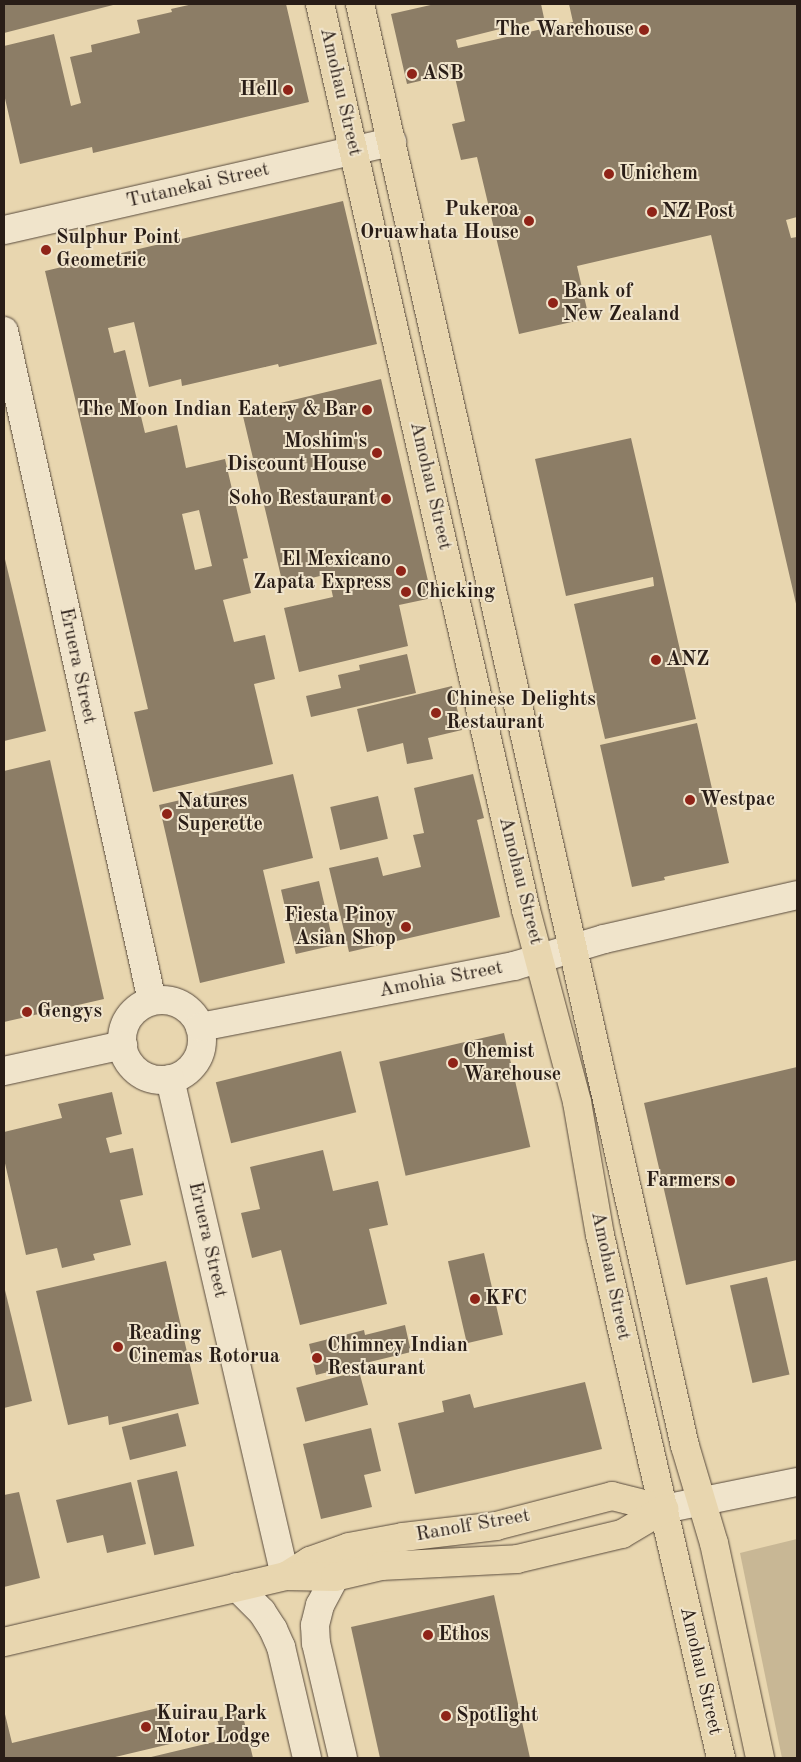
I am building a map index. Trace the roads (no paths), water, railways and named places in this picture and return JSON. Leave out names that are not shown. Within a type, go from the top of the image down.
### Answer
[{"type":"main road","name":"Amohau Street","points":[[320,4],[522,891],[577,1102],[600,1235],[721,1758]]},
{"type":"main road","name":"Amohau Street","points":[[360,4],[563,904],[575,948],[685,1446],[714,1543],[760,1758]]},
{"type":"main road","name":"Ranolf Street","points":[[285,1576],[310,1561],[350,1547],[403,1537],[496,1526],[612,1496],[664,1509]]},
{"type":"main road","name":"Ranolf Street","points":[[4,1642],[285,1576],[335,1577],[381,1566],[517,1559],[622,1534],[664,1509]]},
{"type":"street","name":"Tutanekai Street","points":[[4,230],[392,142]]},
{"type":"street","name":"Eruera Street","points":[[4,331],[152,1001]]},
{"type":"street","name":"Amohia Street","points":[[200,1027],[514,966],[604,939],[797,895]]},
{"type":"street","points":[[159,1000],[179,1003],[193,1015],[200,1027],[202,1038],[200,1052],[190,1068],[170,1078],[154,1079],[145,1076],[131,1065],[124,1053],[123,1030],[128,1017],[135,1009],[152,1001],[159,1000]]},
{"type":"street","points":[[4,1072],[123,1045]]},
{"type":"street","name":"Eruera Street","points":[[170,1078],[285,1576]]},
{"type":"street","name":"Ranolf Street","points":[[664,1509],[797,1482]]},
{"type":"street","points":[[335,1577],[320,1605],[315,1625],[316,1642],[343,1758]]},
{"type":"street","points":[[237,1587],[262,1612],[273,1629],[281,1647],[307,1758]]},
{"type":"place","name":"The Warehouse","points":[[644,30]]},
{"type":"place","name":"ASB","points":[[412,74]]},
{"type":"place","name":"Hell","points":[[288,90]]},
{"type":"place","name":"Unichem","points":[[609,174]]},
{"type":"place","name":"NZ Post","points":[[652,212]]},
{"type":"place","name":"Pukeroa Oruawhata House","points":[[529,221]]},
{"type":"place","name":"Sulphur Point Geometric","points":[[46,250]]},
{"type":"place","name":"Bank of New Zealand","points":[[553,303]]},
{"type":"place","name":"The Moon Indian Eatery & Bar","points":[[367,410]]},
{"type":"place","name":"Moshim's Discount House","points":[[377,453]]},
{"type":"place","name":"Soho Restaurant","points":[[386,499]]},
{"type":"place","name":"El Mexicano Zapata Express","points":[[401,571]]},
{"type":"place","name":"Chicking","points":[[406,592]]},
{"type":"place","name":"ANZ","points":[[656,660]]},
{"type":"place","name":"Chinese Delights Restaurant","points":[[436,713]]},
{"type":"place","name":"Westpac","points":[[690,800]]},
{"type":"place","name":"Natures Superette","points":[[167,814]]},
{"type":"place","name":"Fiesta Pinoy Asian Shop","points":[[406,927]]},
{"type":"place","name":"Gengys","points":[[27,1012]]},
{"type":"place","name":"Chemist Warehouse","points":[[453,1063]]},
{"type":"place","name":"Farmers","points":[[730,1181]]},
{"type":"place","name":"KFC","points":[[475,1299]]},
{"type":"place","name":"Reading Cinemas Rotorua","points":[[118,1347]]},
{"type":"place","name":"Chimney Indian Restaurant","points":[[317,1358]]},
{"type":"place","name":"Ethos","points":[[428,1635]]},
{"type":"place","name":"Spotlight","points":[[446,1716]]},
{"type":"place","name":"Kuirau Park Motor Lodge","points":[[146,1727]]}]
